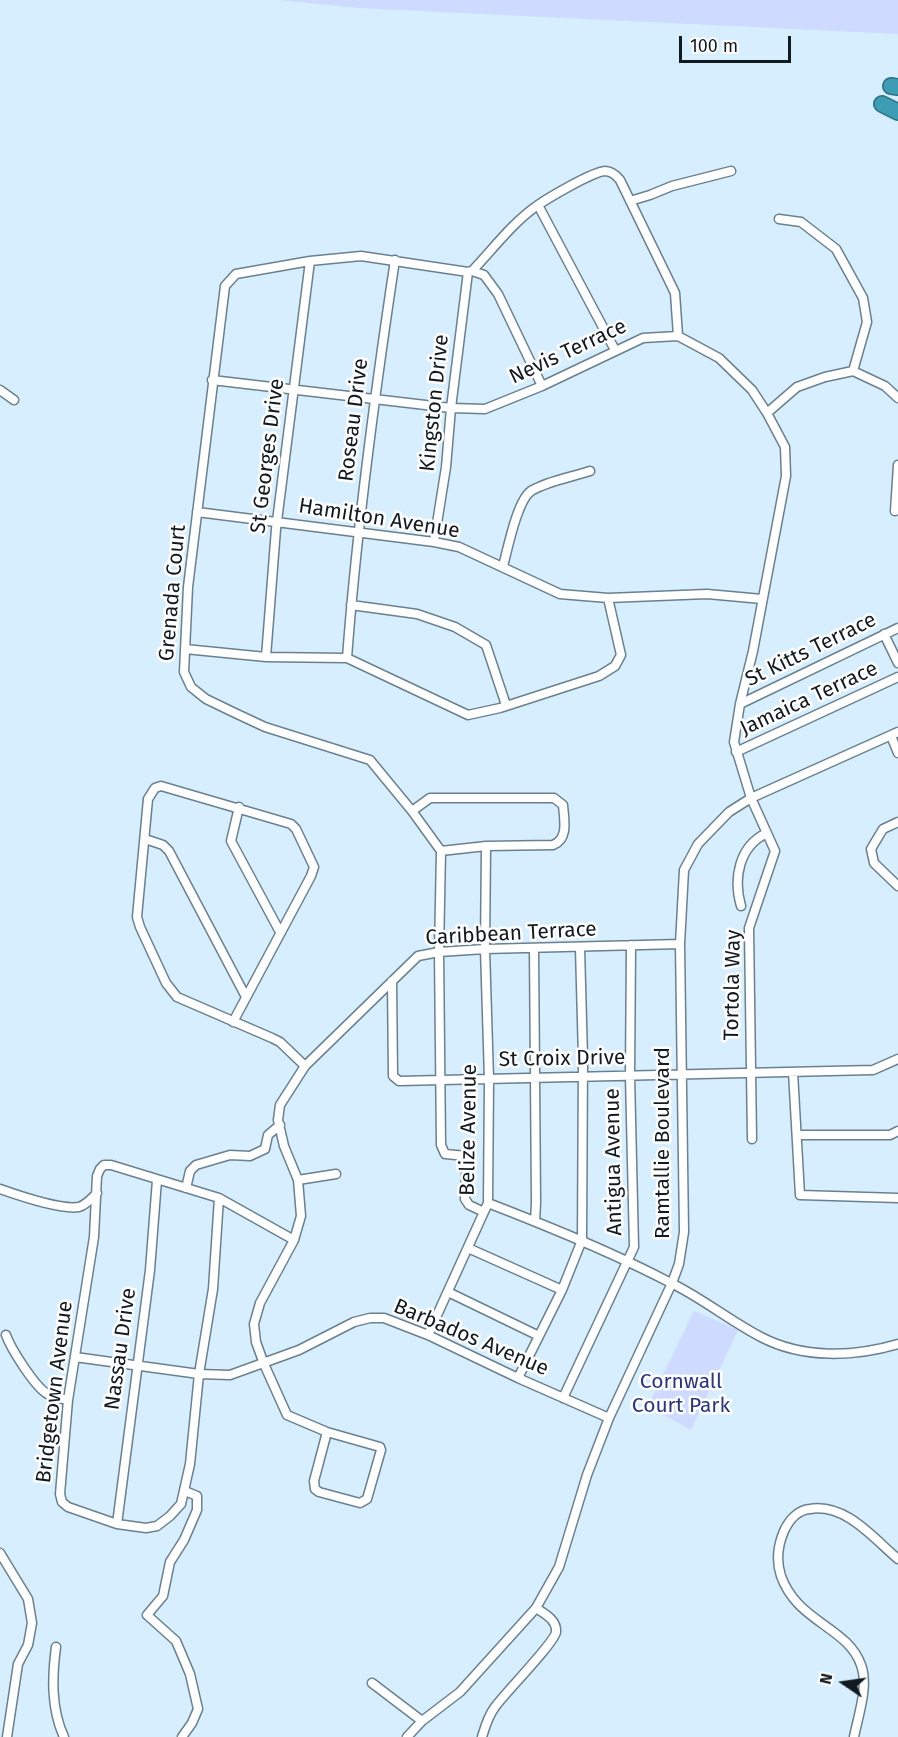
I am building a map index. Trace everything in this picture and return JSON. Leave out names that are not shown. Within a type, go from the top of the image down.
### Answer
[{"type":"highway","points":[[882,104],[898,112]]},
{"type":"street","points":[[470,272],[538,205],[586,178],[604,171],[613,172],[620,180],[675,293],[678,336],[718,358],[752,390],[767,412],[785,447],[786,476],[734,742],[751,798]]},
{"type":"street","points":[[630,201],[672,186],[731,171]]},
{"type":"street","points":[[538,205],[615,350]]},
{"type":"street","points":[[779,219],[801,222],[836,249],[863,298],[867,322],[853,371]]},
{"type":"street","name":"Grenada Court","points":[[441,851],[370,760],[265,726],[206,699],[191,687],[184,672],[188,587],[225,285],[236,274],[310,261],[361,256],[484,275],[498,294],[542,386]]},
{"type":"street","name":"Roseau Drive","points":[[347,658],[358,532],[374,400],[395,260]]},
{"type":"street","name":"St Georges Drive","points":[[266,657],[277,522],[310,261]]},
{"type":"street","name":"Kingston Drive","points":[[434,542],[446,468],[451,408],[470,272]]},
{"type":"street","name":"Nevis Terrace","points":[[212,380],[374,400],[485,409],[542,386],[643,338],[678,336]]},
{"type":"street","points":[[767,412],[797,387],[825,377],[853,371],[885,386],[898,398]]},
{"type":"street","points":[[0,390],[14,400]]},
{"type":"street","points":[[895,511],[898,465]]},
{"type":"street","points":[[503,566],[519,510],[529,493],[590,471]]},
{"type":"street","name":"Hamilton Avenue","points":[[197,512],[434,542],[459,548],[503,566],[560,594],[608,598],[707,594],[762,599]]},
{"type":"street","points":[[185,649],[266,657],[347,658],[468,715],[500,708],[599,676],[615,666],[621,655],[608,598]]},
{"type":"street","points":[[351,605],[417,614],[455,627],[486,645],[506,705]]},
{"type":"street","name":"St Kitts Terrace","points":[[740,704],[898,628]]},
{"type":"street","points":[[884,634],[898,663]]},
{"type":"street","name":"Jamaica Terrace","points":[[736,752],[898,677]]},
{"type":"street","points":[[894,734],[898,753]]},
{"type":"street","name":"Ramtallie Boulevard","points":[[407,1737],[460,1692],[536,1608],[559,1567],[587,1474],[609,1418],[679,1264],[684,1232],[680,944],[684,870],[698,844],[729,812],[751,798],[894,734]]},
{"type":"street","points":[[233,1022],[312,876],[314,867],[296,829],[291,824],[168,787],[155,788],[148,799],[137,917],[166,983],[177,997],[233,1022],[280,1042],[305,1066]]},
{"type":"street","points":[[412,811],[430,798],[554,798],[563,805],[564,832],[562,840],[554,845],[486,846],[441,851],[439,951],[441,1145],[443,1152],[466,1156],[465,1199],[469,1205],[484,1212]]},
{"type":"street","name":"Tortola Way","points":[[751,798],[775,851],[749,928],[752,1139]]},
{"type":"street","points":[[239,807],[231,841],[280,932]]},
{"type":"street","points":[[898,822],[883,829],[872,849],[874,863],[898,886]]},
{"type":"street","points":[[741,906],[736,881],[744,853],[767,833]]},
{"type":"street","points":[[145,839],[163,845],[169,851],[246,997]]},
{"type":"street","name":"Belize Avenue","points":[[428,1335],[488,1203],[486,846]]},
{"type":"street","name":"Caribbean Terrace","points":[[327,1432],[314,1481],[315,1489],[360,1503],[364,1502],[367,1499],[380,1447],[327,1432],[287,1415],[256,1342],[254,1324],[256,1311],[294,1240],[301,1216],[298,1180],[284,1146],[278,1120],[280,1105],[305,1066],[418,956],[439,951],[680,944]]},
{"type":"street","name":"Antigua Avenue","points":[[563,1398],[634,1247],[630,1076],[631,945]]},
{"type":"street","points":[[518,1378],[562,1290],[582,1240],[584,1077],[580,948]]},
{"type":"street","points":[[534,949],[535,1221]]},
{"type":"street","name":"St Croix Drive","points":[[392,981],[393,1076],[399,1081],[873,1070],[898,1059]]},
{"type":"street","points":[[793,1072],[800,1195],[898,1198]]},
{"type":"street","points":[[186,1188],[190,1172],[196,1165],[230,1155],[250,1156],[256,1152],[262,1152],[265,1149],[268,1135],[280,1125]]},
{"type":"street","points":[[797,1135],[890,1135],[898,1131]]},
{"type":"street","name":"Bridgetown Avenue","points":[[157,1180],[111,1165],[104,1165],[100,1169],[91,1257],[68,1400],[60,1494],[62,1502],[68,1507],[117,1524],[146,1528],[157,1526],[181,1504],[190,1464],[199,1374],[213,1289],[219,1198]]},
{"type":"street","points":[[298,1180],[336,1174]]},
{"type":"street","points":[[157,1180],[219,1198],[294,1240]]},
{"type":"street","name":"Nassau Drive","points":[[117,1524],[150,1269],[157,1180]]},
{"type":"street","points":[[0,1190],[29,1200],[74,1207],[85,1204],[97,1193]]},
{"type":"street","points":[[488,1203],[582,1240],[672,1283],[762,1337],[787,1348],[831,1354],[880,1349],[898,1344]]},
{"type":"street","points":[[468,1248],[562,1290]]},
{"type":"street","points":[[448,1292],[539,1336]]},
{"type":"street","name":"Barbados Avenue","points":[[75,1358],[230,1376],[318,1342],[354,1322],[370,1318],[384,1318],[428,1335],[609,1418]]},
{"type":"street","points":[[6,1335],[10,1346],[41,1389],[53,1397],[68,1400]]},
{"type":"street","points":[[182,1737],[192,1724],[198,1709],[190,1674],[176,1641],[147,1615],[164,1596],[171,1562],[197,1510],[197,1496],[185,1491]]},
{"type":"street","points":[[854,1737],[863,1685],[862,1668],[856,1653],[844,1640],[808,1614],[795,1602],[785,1587],[778,1556],[781,1539],[787,1524],[797,1514],[810,1509],[829,1510],[846,1515],[898,1559]]},
{"type":"street","points":[[0,1553],[28,1599],[32,1623],[28,1646],[18,1664],[7,1737]]},
{"type":"street","points":[[482,1737],[486,1723],[494,1709],[556,1634],[552,1619],[536,1608]]},
{"type":"street","points":[[56,1647],[53,1692],[58,1724],[64,1737]]},
{"type":"street","points":[[372,1683],[422,1722]]},
{"type":"green space","points":[[279,0],[898,0],[898,34],[358,8]]},
{"type":"green space","name":"Cornwall Court Park","points":[[694,1311],[738,1330],[691,1430],[648,1406]]}]
